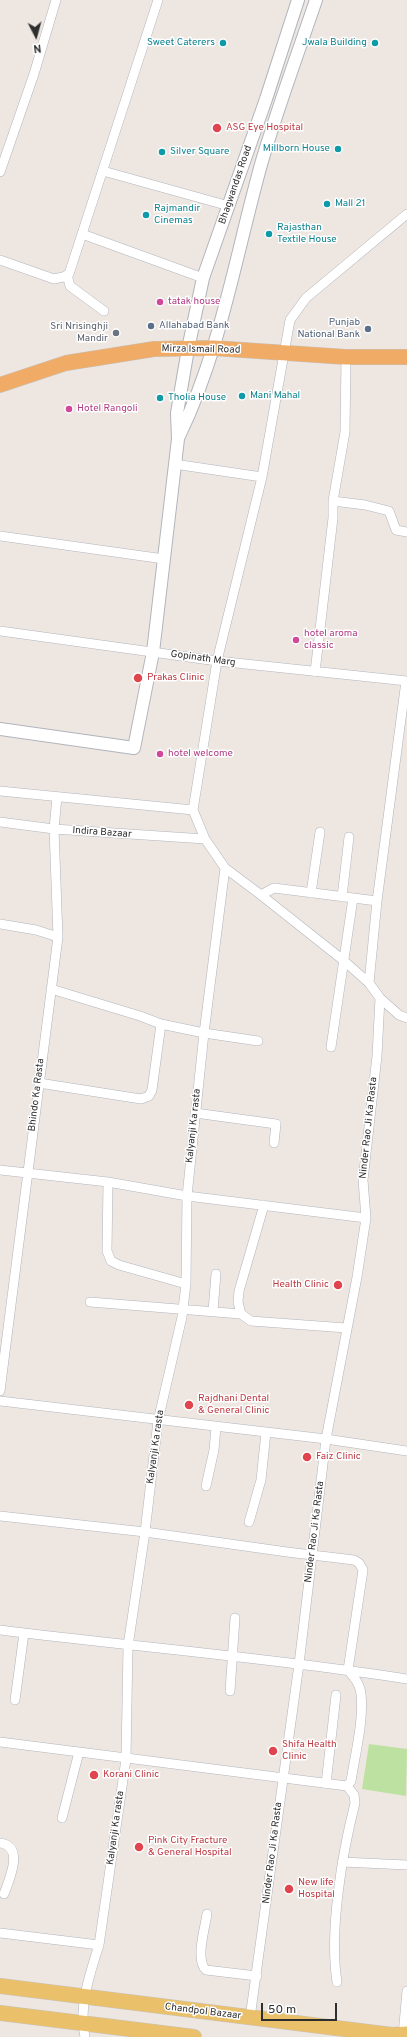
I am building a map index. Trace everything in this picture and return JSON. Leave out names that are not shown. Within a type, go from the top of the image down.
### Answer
[{"type":"highway","name":"Mirza Ismail Road","points":[[0,385],[66,363],[154,349],[213,348],[282,354],[346,357],[407,357]]},
{"type":"main road","name":"Chandpol Bazaar","points":[[0,1986],[250,2018],[405,2035]]},
{"type":"main road","points":[[0,2013],[84,2031],[194,2037]]},
{"type":"street","points":[[0,172],[34,74],[56,0]]},
{"type":"street","points":[[104,311],[70,286],[67,275],[103,171],[158,0]]},
{"type":"street","name":"Bhagwandas Road","points":[[178,439],[177,413],[188,349],[203,278],[229,206],[298,0]]},
{"type":"street","name":"Bhagwandas Road","points":[[178,439],[194,404],[213,348],[262,160],[316,0]]},
{"type":"street","points":[[103,171],[229,206]]},
{"type":"street","points":[[407,214],[306,298],[290,320],[282,354],[262,477],[217,661],[193,810],[205,839],[225,868],[343,960],[369,983],[380,998],[399,1014],[407,1018]]},
{"type":"street","points":[[82,234],[203,278]]},
{"type":"street","points":[[0,260],[54,279],[67,275]]},
{"type":"street","points":[[314,672],[333,518],[333,501],[345,432],[346,357]]},
{"type":"street","points":[[0,729],[134,748],[153,652],[178,439]]},
{"type":"street","points":[[174,464],[262,477]]},
{"type":"street","points":[[333,501],[365,505],[389,511],[396,530],[407,532]]},
{"type":"street","points":[[0,536],[164,559]]},
{"type":"street","name":"Gopinath Marg","points":[[0,631],[217,661],[407,681]]},
{"type":"street","points":[[369,983],[377,901],[407,681]]},
{"type":"street","points":[[0,791],[193,810]]},
{"type":"street","name":"Bhindo Ka Rasta","points":[[0,1391],[58,937],[54,830],[57,797]]},
{"type":"street","name":"Indira Bazaar","points":[[0,822],[54,830],[205,839]]},
{"type":"street","points":[[311,892],[320,832]]},
{"type":"street","points":[[342,896],[349,837]]},
{"type":"street","name":"Kalyanji Ka rasta","points":[[84,2031],[86,1997],[91,1970],[99,1945],[126,1759],[128,1646],[145,1532],[158,1420],[183,1309],[186,1284],[187,1196],[204,1033],[225,868]]},
{"type":"street","points":[[261,895],[274,888],[377,901]]},
{"type":"street","points":[[331,1046],[353,898]]},
{"type":"street","points":[[0,924],[36,930],[58,937]]},
{"type":"street","points":[[51,989],[134,1014],[161,1024],[204,1033],[258,1041]]},
{"type":"street","name":"Ninder Rao Ji Ka Rasta","points":[[250,2018],[299,1664],[326,1439],[346,1328],[357,1277],[366,1218],[363,1180],[377,1056],[380,998]]},
{"type":"street","points":[[39,1083],[141,1099],[149,1096],[152,1090],[161,1024]]},
{"type":"street","points":[[195,1113],[276,1124],[274,1143]]},
{"type":"street","points":[[0,1170],[108,1182],[187,1196],[366,1218]]},
{"type":"street","points":[[108,1182],[107,1251],[112,1261],[119,1265],[186,1284]]},
{"type":"street","points":[[241,1314],[238,1302],[239,1291],[264,1205]]},
{"type":"street","points":[[213,1312],[216,1274]]},
{"type":"street","points":[[90,1302],[241,1314],[251,1320],[346,1328]]},
{"type":"street","points":[[0,1401],[326,1439],[407,1451]]},
{"type":"street","points":[[206,1486],[214,1450],[216,1427]]},
{"type":"street","points":[[249,1522],[261,1480],[266,1432]]},
{"type":"street","points":[[0,1516],[145,1532],[354,1560],[359,1563],[363,1570],[348,1670],[356,1680],[361,1693],[360,1715],[351,1781],[347,1786]]},
{"type":"street","points":[[230,1692],[235,1618]]},
{"type":"street","points":[[0,1630],[128,1646],[299,1664],[407,1679]]},
{"type":"street","points":[[15,1700],[24,1633]]},
{"type":"street","points":[[326,1784],[336,1695]]},
{"type":"street","points":[[0,1742],[347,1786],[354,1795],[355,1803],[342,1862],[335,1956],[337,1982]]},
{"type":"street","points":[[62,1818],[79,1752]]},
{"type":"street","points":[[0,1843],[10,1847],[13,1851],[14,1862],[4,1894]]},
{"type":"street","points":[[342,1862],[407,1865]]},
{"type":"street","points":[[207,1914],[200,1961],[203,1967],[206,1970],[257,1976]]},
{"type":"street","points":[[0,1933],[99,1945]]},
{"type":"street","points":[[405,2035],[407,1991]]},
{"type":"green space","points":[[369,1744],[407,1749],[406,1796],[362,1789]]},
{"type":"place","name":"Sweet Caterers","points":[[223,43]]},
{"type":"place","name":"Jwala Building","points":[[375,43]]},
{"type":"place","name":"ASG Eye Hospital","points":[[217,128]]},
{"type":"place","name":"Millborn House","points":[[338,149]]},
{"type":"place","name":"Silver Square","points":[[162,152]]},
{"type":"place","name":"Mall 21","points":[[327,204]]},
{"type":"place","name":"Rajmandir Cinemas","points":[[146,215]]},
{"type":"place","name":"Rajasthan Textile House","points":[[269,234]]},
{"type":"place","name":"tatak house","points":[[160,302]]},
{"type":"place","name":"Allahabad Bank","points":[[151,326]]},
{"type":"place","name":"Punjab National Bank","points":[[368,329]]},
{"type":"place","name":"Sri Nrisinghji Mandir","points":[[116,333]]},
{"type":"place","name":"Mani Mahal","points":[[242,396]]},
{"type":"place","name":"Tholia House","points":[[160,398]]},
{"type":"place","name":"Hotel Rangoli","points":[[69,409]]},
{"type":"place","name":"hotel aroma classic","points":[[296,640]]},
{"type":"place","name":"Prakas Clinic","points":[[138,678]]},
{"type":"place","name":"hotel welcome","points":[[160,754]]},
{"type":"place","name":"Health Clinic","points":[[338,1285]]},
{"type":"place","name":"Rajdhani Dental & General Clinic","points":[[189,1405]]},
{"type":"place","name":"Faiz Clinic","points":[[307,1457]]},
{"type":"place","name":"Shifa Health Clinic","points":[[273,1751]]},
{"type":"place","name":"Korani Clinic","points":[[94,1775]]},
{"type":"place","name":"Pink City Fracture & General Hospital","points":[[139,1847]]},
{"type":"place","name":"New life Hospital","points":[[289,1889]]}]
